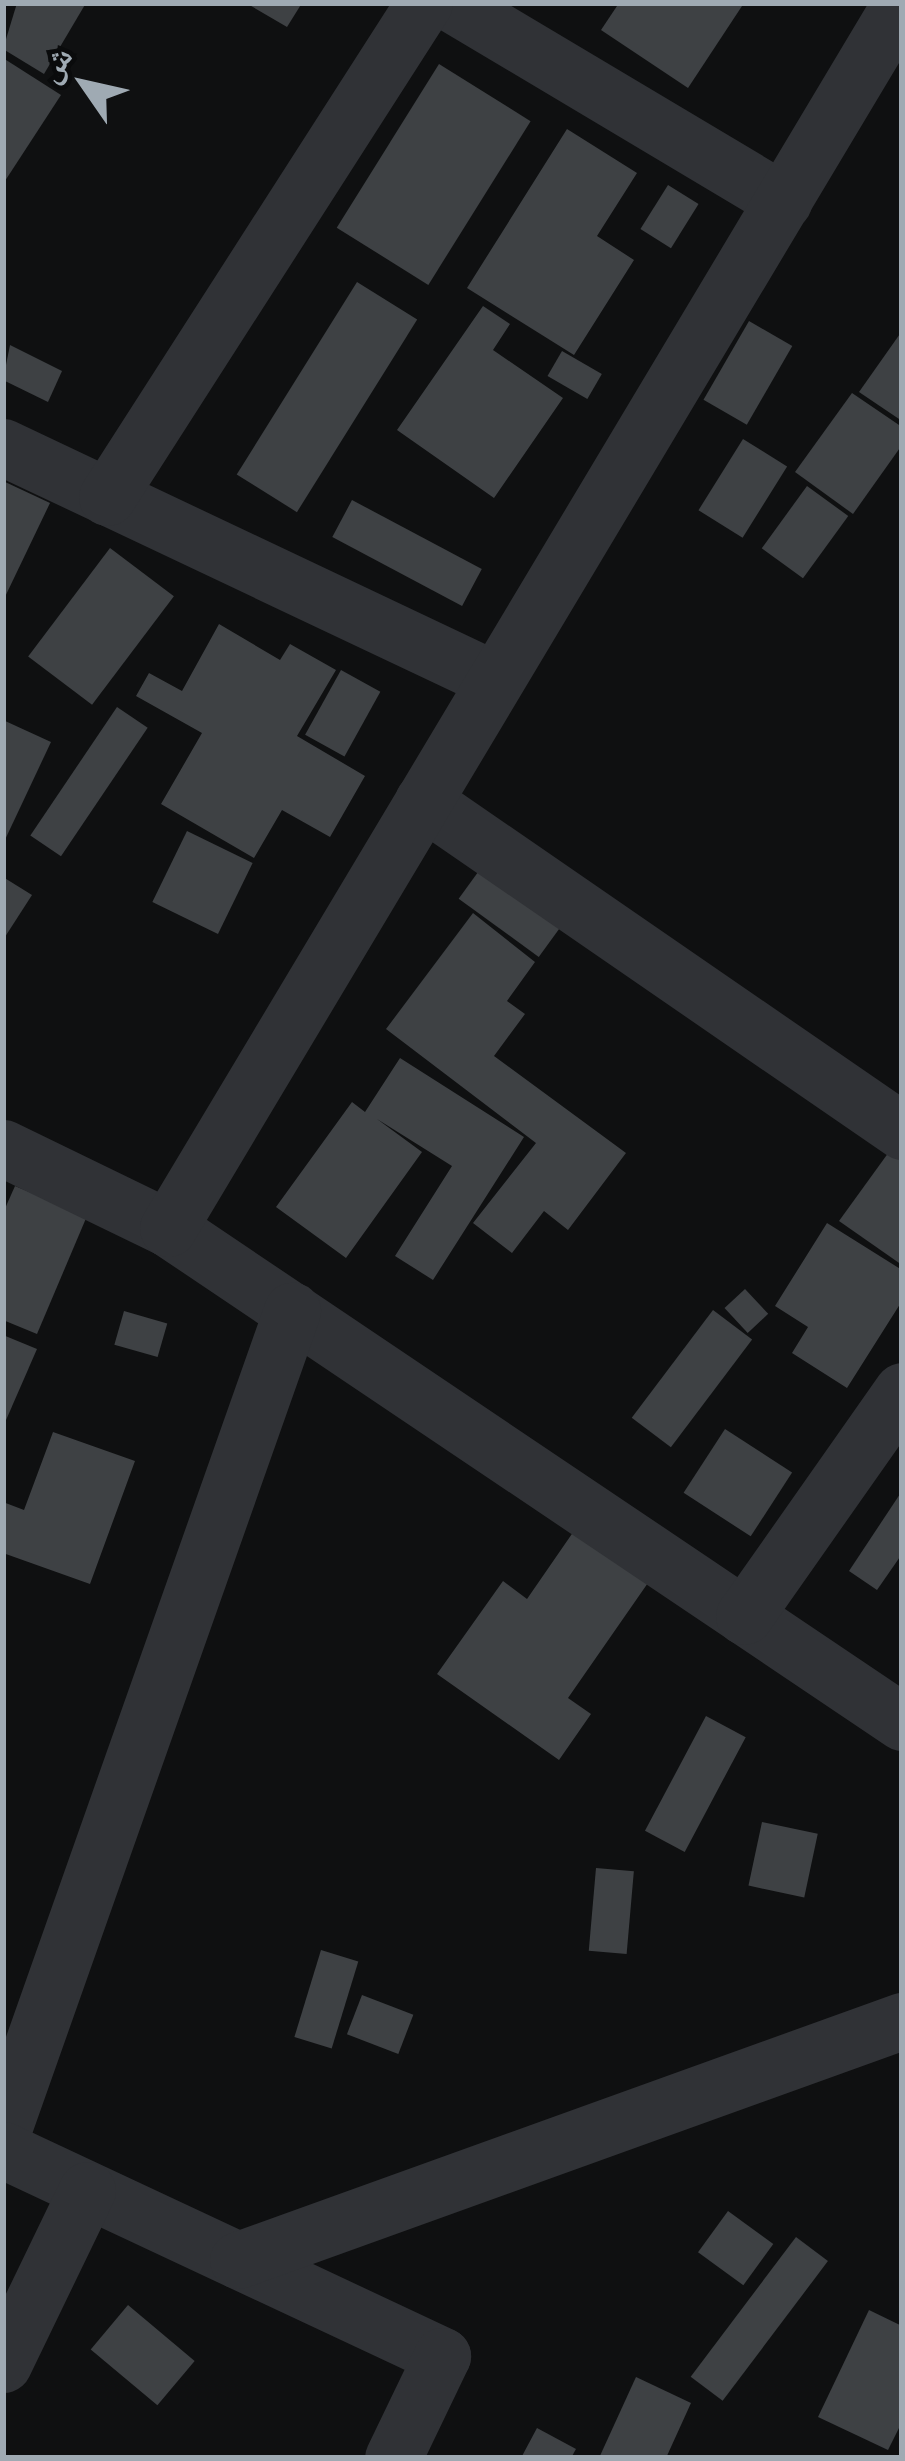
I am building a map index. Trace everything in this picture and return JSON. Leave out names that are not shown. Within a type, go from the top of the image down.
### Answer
[{"type":"street","points":[[107,497],[424,3]]},
{"type":"street","points":[[452,3],[783,201]]},
{"type":"street","points":[[168,1228],[901,3]]},
{"type":"street","points":[[3,447],[496,680]]},
{"type":"street","points":[[423,802],[902,1131]]},
{"type":"street","points":[[3,1148],[168,1228],[902,1722]]},
{"type":"street","points":[[3,2129],[292,1311]]},
{"type":"street","points":[[744,1616],[902,1391]]},
{"type":"street","points":[[238,2260],[902,2020]]},
{"type":"street","points":[[3,2150],[442,2356],[393,2458]]},
{"type":"street","points":[[3,2364],[87,2190]]},
{"type":"building","points":[[17,3],[86,3],[44,74],[3,49]]},
{"type":"building","points":[[246,3],[302,3],[287,27]]},
{"type":"building","points":[[619,3],[744,3],[688,88],[601,30]]},
{"type":"building","points":[[3,58],[61,95],[3,184]]},
{"type":"building","points":[[439,64],[531,121],[428,285],[337,228]]},
{"type":"building","points":[[567,129],[637,173],[597,236],[634,260],[574,355],[467,288]]},
{"type":"building","points":[[668,185],[699,204],[671,248],[640,229]]},
{"type":"building","points":[[357,282],[417,320],[297,512],[237,475]]},
{"type":"building","points":[[483,306],[510,324],[493,350],[563,398],[494,498],[397,430]]},
{"type":"building","points":[[749,321],[792,346],[747,425],[704,400]]},
{"type":"building","points":[[902,331],[902,421],[859,392]]},
{"type":"building","points":[[10,345],[62,371],[48,402],[3,380]]},
{"type":"building","points":[[562,351],[602,374],[587,399],[548,376]]},
{"type":"building","points":[[852,393],[902,427],[902,445],[853,514],[795,472]]},
{"type":"building","points":[[743,439],[787,467],[743,538],[698,510]]},
{"type":"building","points":[[3,481],[50,503],[3,601]]},
{"type":"building","points":[[807,486],[848,516],[803,578],[762,548]]},
{"type":"building","points":[[352,500],[482,569],[462,606],[332,537]]},
{"type":"building","points":[[110,548],[174,596],[92,705],[28,657]]},
{"type":"building","points":[[219,624],[280,660],[290,644],[336,670],[297,736],[365,776],[330,837],[282,810],[254,858],[161,804],[202,733],[136,696],[149,673],[182,691]]},
{"type":"building","points":[[341,670],[380,692],[344,757],[305,735]]},
{"type":"building","points":[[117,707],[148,728],[61,856],[30,836]]},
{"type":"building","points":[[3,720],[51,742],[3,844]]},
{"type":"building","points":[[187,831],[253,863],[218,934],[152,902]]},
{"type":"building","points":[[481,868],[561,926],[539,957],[459,899]]},
{"type":"building","points":[[3,877],[32,895],[3,940]]},
{"type":"building","points":[[473,913],[535,962],[507,1001],[525,1014],[494,1056],[626,1153],[568,1230],[544,1211],[512,1253],[473,1223],[536,1143],[386,1029]]},
{"type":"building","points":[[400,1058],[524,1137],[433,1280],[395,1256],[452,1166],[377,1119],[422,1152],[346,1258],[276,1207],[352,1102],[365,1112]]},
{"type":"building","points":[[894,1145],[902,1151],[902,1265],[839,1221]]},
{"type":"building","points":[[15,1186],[87,1216],[37,1334],[3,1320],[3,1213]]},
{"type":"building","points":[[827,1223],[902,1270],[902,1301],[847,1388],[792,1353],[808,1327],[775,1306]]},
{"type":"building","points":[[745,1289],[768,1314],[748,1333],[725,1308]]},
{"type":"building","points":[[713,1310],[752,1339],[671,1447],[632,1418]]},
{"type":"building","points":[[124,1311],[167,1323],[158,1357],[114,1345]]},
{"type":"building","points":[[3,1335],[37,1349],[3,1427]]},
{"type":"building","points":[[725,1429],[792,1473],[751,1536],[684,1493]]},
{"type":"building","points":[[53,1432],[135,1461],[90,1584],[3,1553],[3,1502],[24,1510]]},
{"type":"building","points":[[902,1491],[902,1554],[877,1590],[849,1571]]},
{"type":"building","points":[[576,1528],[650,1580],[568,1698],[591,1714],[559,1760],[437,1674],[503,1581],[527,1599]]},
{"type":"building","points":[[706,1716],[746,1737],[685,1852],[645,1831]]},
{"type":"building","points":[[762,1822],[818,1834],[804,1897],[748,1886]]},
{"type":"building","points":[[596,1868],[634,1871],[627,1954],[589,1951]]},
{"type":"building","points":[[321,1950],[358,1961],[332,2048],[294,2037]]},
{"type":"building","points":[[362,1995],[413,2015],[398,2054],[347,2034]]},
{"type":"building","points":[[728,2211],[773,2244],[743,2285],[698,2252]]},
{"type":"building","points":[[796,2237],[828,2261],[723,2401],[691,2377]]},
{"type":"building","points":[[128,2305],[195,2361],[157,2405],[91,2349]]},
{"type":"building","points":[[869,2310],[902,2326],[902,2422],[888,2450],[818,2417]]},
{"type":"building","points":[[636,2377],[691,2403],[666,2458],[599,2458]]},
{"type":"building","points":[[537,2428],[576,2449],[571,2458],[521,2458]]}]
